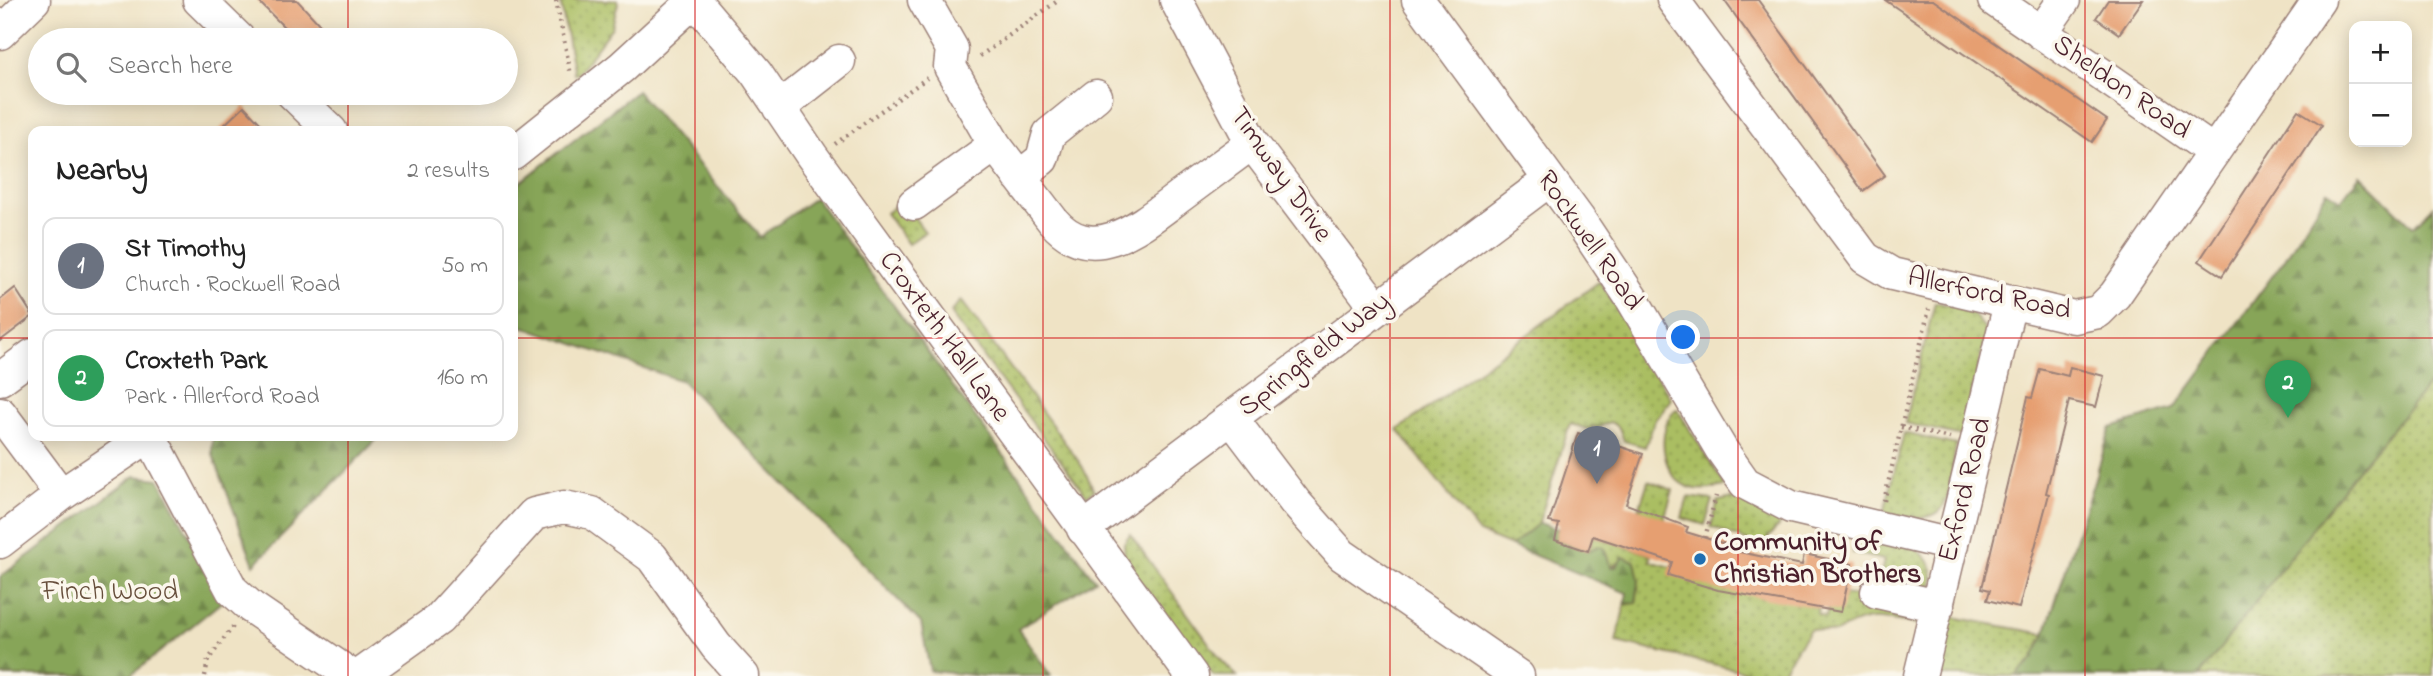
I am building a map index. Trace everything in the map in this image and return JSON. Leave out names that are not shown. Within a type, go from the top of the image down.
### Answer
[{"type":"street","points":[[0,33],[34,0]]},
{"type":"street","points":[[200,0],[228,28]]},
{"type":"street","points":[[518,150],[694,0]]},
{"type":"street","name":"Croxteth Hall Lane","points":[[694,0],[756,73],[812,156],[1192,676]]},
{"type":"street","points":[[924,0],[952,48],[952,70],[995,145],[1063,232],[1075,240],[1105,240],[1135,230],[1252,143]]},
{"type":"street","name":"Timway Drive","points":[[1176,0],[1252,143],[1376,307]]},
{"type":"street","name":"Rockwell Road","points":[[1418,0],[1548,181],[1578,218],[1632,299],[1721,449],[1745,483],[1791,507],[1952,545]]},
{"type":"street","name":"Allerford Road","points":[[1673,0],[1866,258],[1892,274],[2074,317],[2098,312],[2115,295],[2319,0]]},
{"type":"street","name":"Sheldon Road","points":[[1994,0],[2214,152]]},
{"type":"street","points":[[2041,33],[2064,0]]},
{"type":"street","points":[[779,108],[839,61]]},
{"type":"street","points":[[1019,177],[1042,159],[1049,134],[1096,96]]},
{"type":"street","points":[[304,105],[326,126]]},
{"type":"street","points":[[914,204],[995,145]]},
{"type":"street","name":"Springfield Way","points":[[1083,528],[1548,181]]},
{"type":"street","name":"Exford Road","points":[[1920,676],[2010,303]]},
{"type":"street","points":[[0,379],[28,359]]},
{"type":"street","points":[[0,413],[61,495]]},
{"type":"street","points":[[1232,419],[1294,502],[1342,555],[1508,673]]},
{"type":"street","points":[[0,541],[61,495],[142,441]]},
{"type":"street","points":[[153,441],[232,590],[251,607],[352,676]]},
{"type":"street","points":[[359,676],[439,619],[534,514],[564,507],[592,513],[652,557],[716,646],[743,676]]},
{"type":"street","points":[[1877,592],[1938,606]]},
{"type":"path","points":[[556,0],[576,103]]},
{"type":"path","points":[[812,156],[828,149],[937,71],[952,70],[1059,0]]},
{"type":"path","points":[[1877,527],[1935,284]]},
{"type":"path","points":[[1901,427],[1978,444]]},
{"type":"path","points":[[1705,538],[1716,496]]},
{"type":"path","points":[[205,676],[208,660],[251,607]]},
{"type":"green space","points":[[560,0],[617,0],[618,3],[612,27],[577,74],[574,74]]},
{"type":"green space","points":[[637,91],[760,237],[815,198],[1095,580],[1018,629],[1051,676],[984,676],[930,671],[921,623],[682,381],[518,325],[518,184]]},
{"type":"green space","points":[[2360,175],[2413,227],[2433,207],[2433,676],[1932,676],[1947,616],[2045,634],[2111,428],[2174,409],[2285,259],[2327,191],[2341,200]]},
{"type":"green space","points":[[2360,175],[2413,227],[2433,207],[2433,380],[2358,469],[2199,676],[2016,676],[2031,661],[2045,634],[2111,428],[2174,409],[2285,259],[2327,191],[2341,200]]},
{"type":"green space","points":[[902,201],[925,232],[908,244],[886,213]]},
{"type":"green space","points":[[1600,281],[1671,399],[1655,420],[1645,447],[1624,441],[1619,428],[1610,422],[1597,428],[1592,426],[1591,430],[1570,424],[1537,528],[1511,546],[1479,533],[1398,430]]},
{"type":"green space","points":[[961,300],[1082,466],[1094,490],[1087,496],[954,318],[951,312]]},
{"type":"green space","points":[[1935,302],[1966,310],[1978,319],[1986,334],[1962,436],[1905,423]]},
{"type":"green space","points":[[1677,409],[1725,486],[1691,488],[1671,472],[1666,461],[1664,438],[1670,417]]},
{"type":"green space","points":[[1904,433],[1956,445],[1947,497],[1936,514],[1907,517],[1884,513]]},
{"type":"green space","points":[[213,441],[375,441],[254,565],[212,452]]},
{"type":"green space","name":"Finch Wood","points":[[135,476],[159,479],[224,600],[130,676],[0,676],[0,577]]},
{"type":"green space","points":[[1648,481],[1673,490],[1664,519],[1636,519]]},
{"type":"green space","points":[[1688,497],[1713,500],[1705,525],[1682,518]]},
{"type":"green space","points":[[1738,497],[1750,507],[1781,523],[1761,546],[1711,527],[1718,501]]},
{"type":"green space","points":[[1539,523],[1558,529],[1556,540],[1588,551],[1598,546],[1604,548],[1611,567],[1616,567],[1623,557],[1635,561],[1639,580],[1636,603],[1625,604],[1627,593],[1511,546]]},
{"type":"green space","points":[[1857,533],[1900,543],[1924,555],[1931,565],[1933,578],[1930,595],[1921,596],[1878,586],[1884,560],[1853,553]]},
{"type":"green space","points":[[1130,534],[1221,660],[1237,676],[1214,676],[1125,563],[1124,543]]},
{"type":"green space","points":[[1593,536],[1652,555],[1650,561],[1819,608],[1818,615],[1826,617],[1828,609],[1845,594],[1920,608],[1917,624],[1875,619],[1857,622],[1836,633],[1810,629],[1779,676],[1765,676],[1616,642],[1625,604],[1636,603],[1639,580],[1619,563],[1611,567],[1605,558],[1606,553],[1588,551]]},
{"type":"building","points":[[257,0],[297,0],[323,28],[285,28]]},
{"type":"building","points":[[1724,0],[1758,0],[1885,175],[1863,191]]},
{"type":"building","points":[[1885,0],[1933,0],[2107,120],[2092,142]]},
{"type":"building","points":[[2108,0],[2143,0],[2119,34],[2096,18]]},
{"type":"building","points":[[244,106],[263,126],[223,126]]},
{"type":"building","points":[[2298,110],[2322,125],[2222,276],[2199,261]]},
{"type":"building","points":[[15,288],[28,308],[28,320],[0,341],[0,300]]},
{"type":"building","points":[[2070,367],[2104,376],[2096,407],[2069,401],[2046,493],[2049,494],[2019,608],[1987,600],[1990,590],[1982,588],[2028,397],[2032,398],[2040,369],[2068,376]]},
{"type":"building","points":[[1578,433],[1643,454],[1626,504],[1688,527],[1686,532],[1732,546],[1730,550],[1802,565],[1804,554],[1852,564],[1841,612],[1718,590],[1668,575],[1672,562],[1593,536],[1588,551],[1555,540],[1559,524],[1549,522]]},
{"type":"place","name":"Croxteth Park","points":[[2288,418]]},
{"type":"place","name":"St Timothy","points":[[1597,484]]},
{"type":"place","name":"Community of Christian Brothers","points":[[1700,559]]}]
